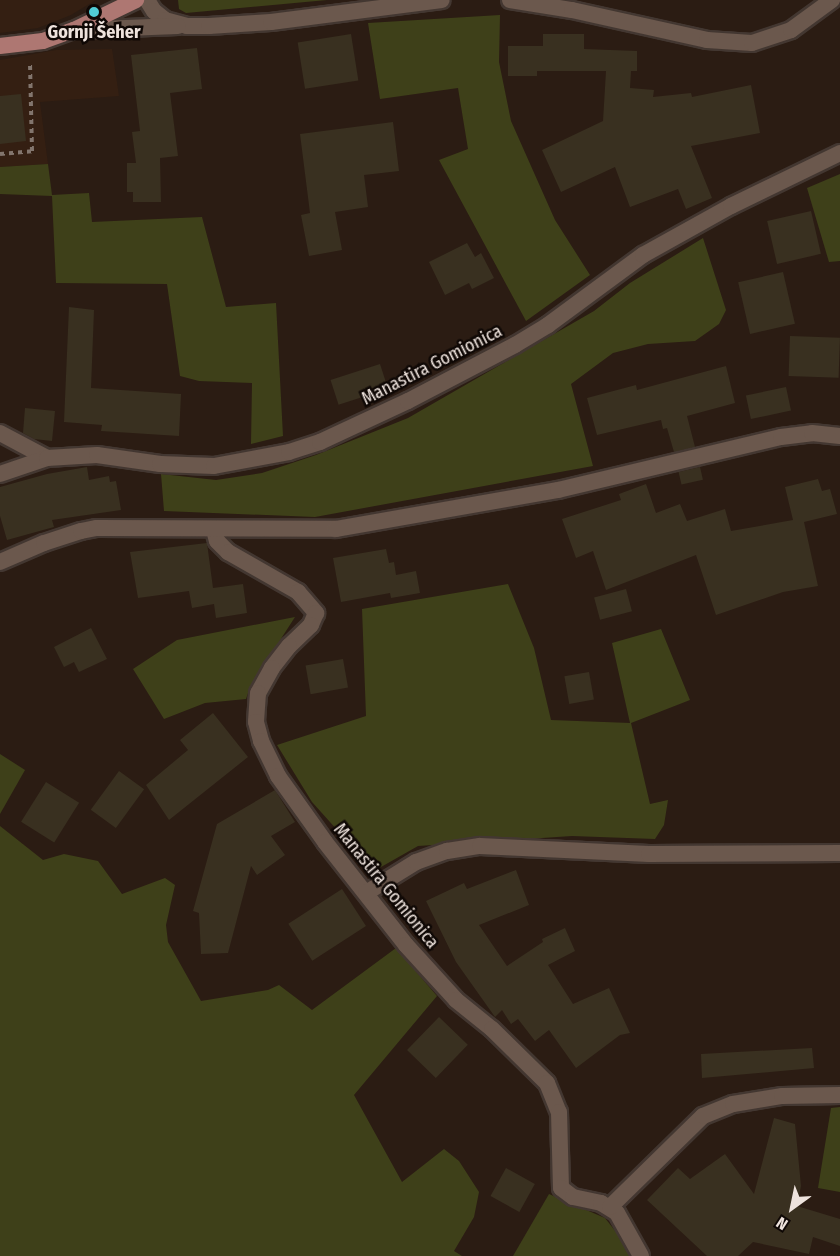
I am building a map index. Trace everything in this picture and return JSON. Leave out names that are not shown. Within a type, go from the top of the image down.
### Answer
[{"type":"main road","points":[[0,46],[30,43],[74,30],[136,0]]},
{"type":"street","points":[[147,0],[154,11],[165,21],[187,26]]},
{"type":"street","points":[[74,30],[271,22],[442,0]]},
{"type":"street","points":[[510,0],[572,10],[707,40],[752,43],[791,30],[832,0]]},
{"type":"street","name":"Manastira Gomionica","points":[[0,474],[46,458],[97,455],[160,464],[214,466],[289,452],[320,442],[408,401],[515,345],[548,325],[643,255],[731,206],[840,153]]},
{"type":"street","points":[[0,562],[44,543],[97,528],[336,529],[374,525],[558,490],[781,437],[812,433],[840,436]]},
{"type":"street","points":[[0,434],[46,458]]},
{"type":"street","name":"Manastira Gomionica","points":[[214,530],[217,541],[228,552],[298,592],[316,614],[311,625],[289,646],[272,668],[258,693],[256,722],[270,763],[289,793],[406,945],[456,1000],[492,1029],[547,1083],[559,1112],[561,1188],[573,1197],[610,1207]]},
{"type":"street","points":[[366,893],[388,877],[416,862],[447,851],[480,846],[649,854],[840,853]]},
{"type":"street","points":[[641,1256],[623,1220],[610,1207],[703,1116],[733,1104],[782,1096],[840,1095]]},
{"type":"path","points":[[0,154],[32,151],[29,97],[30,43]]},
{"type":"shaded area","points":[[0,0],[96,0],[71,15],[38,28],[0,33]]},
{"type":"shaded area","points":[[112,49],[119,96],[40,102],[48,164],[0,167],[0,60],[56,50]]},
{"type":"green space","points":[[178,0],[327,0],[186,13],[179,9]]},
{"type":"green space","points":[[500,15],[499,62],[511,121],[555,220],[590,275],[526,321],[439,160],[468,149],[458,88],[380,99],[368,23]]},
{"type":"green space","points":[[48,164],[52,195],[89,193],[92,222],[202,217],[226,307],[276,303],[283,436],[251,444],[252,383],[199,381],[180,376],[167,284],[56,283],[52,196],[0,194],[0,167]]},
{"type":"green space","points":[[840,174],[840,261],[829,262],[807,188]]},
{"type":"green space","points":[[703,238],[726,310],[719,324],[695,341],[648,344],[613,353],[571,384],[593,466],[315,517],[164,511],[161,474],[216,480],[262,473],[316,455],[408,418],[594,311],[630,283]]},
{"type":"green space","points":[[508,584],[534,648],[551,720],[630,723],[612,643],[661,629],[690,700],[631,723],[650,804],[668,800],[664,825],[655,839],[572,836],[418,846],[374,871],[312,802],[277,745],[366,716],[362,609]]},
{"type":"green space","points":[[295,617],[250,687],[246,699],[205,703],[164,719],[133,669],[177,640]]},
{"type":"green space","points":[[0,754],[25,770],[0,814]]},
{"type":"green space","points":[[0,826],[43,860],[64,854],[98,861],[122,894],[165,878],[175,885],[166,925],[168,942],[201,1001],[268,990],[279,985],[312,1010],[396,948],[437,996],[354,1095],[402,1182],[444,1149],[459,1161],[479,1192],[474,1217],[454,1251],[462,1256],[0,1256]]},
{"type":"green space","points":[[840,1107],[840,1192],[818,1188],[831,1108]]},
{"type":"green space","points":[[549,1194],[605,1218],[620,1237],[630,1256],[513,1256]]},
{"type":"building","points":[[351,34],[358,80],[305,89],[298,42]]},
{"type":"building","points":[[543,34],[584,34],[584,49],[637,51],[637,71],[631,71],[630,88],[654,90],[653,97],[691,93],[692,97],[751,85],[760,133],[691,146],[712,198],[686,209],[678,189],[630,207],[615,167],[561,192],[542,150],[603,121],[606,71],[537,71],[537,76],[508,76],[508,46],[543,46]]},
{"type":"building","points":[[197,48],[202,89],[170,93],[178,156],[160,158],[161,202],[133,202],[133,192],[127,192],[127,163],[136,163],[132,132],[140,131],[131,55]]},
{"type":"building","points":[[21,94],[26,141],[0,144],[0,96]]},
{"type":"building","points":[[393,122],[399,171],[364,175],[368,207],[335,212],[342,250],[309,256],[301,215],[310,213],[300,134]]},
{"type":"building","points":[[811,211],[821,254],[777,264],[767,221]]},
{"type":"building","points":[[467,243],[475,257],[481,253],[494,278],[472,289],[469,283],[445,295],[429,262]]},
{"type":"building","points":[[783,272],[795,324],[750,334],[738,282]]},
{"type":"building","points":[[69,307],[94,310],[91,388],[181,394],[179,436],[101,431],[102,425],[64,422]]},
{"type":"building","points":[[790,336],[840,338],[839,378],[789,376]]},
{"type":"building","points":[[380,364],[388,389],[339,405],[331,380]]},
{"type":"building","points":[[726,366],[735,403],[687,416],[695,447],[674,452],[667,428],[663,429],[661,420],[597,435],[587,398],[636,385],[637,390]]},
{"type":"building","points":[[786,387],[791,410],[751,419],[746,396]]},
{"type":"building","points":[[25,408],[55,411],[52,441],[34,439],[23,433]]},
{"type":"building","points":[[87,467],[89,480],[109,476],[110,482],[116,481],[121,510],[52,520],[54,527],[7,540],[0,516],[0,487],[47,474]]},
{"type":"building","points":[[700,467],[703,480],[681,485],[679,472]]},
{"type":"building","points":[[818,479],[822,491],[830,489],[837,514],[804,522],[818,586],[783,592],[716,615],[696,555],[606,590],[593,551],[576,558],[562,519],[621,500],[619,494],[646,484],[656,513],[680,504],[687,521],[725,509],[731,531],[793,520],[785,487]]},
{"type":"building","points":[[207,543],[213,588],[243,584],[247,613],[216,618],[214,604],[192,608],[189,591],[138,598],[130,552]]},
{"type":"building","points":[[386,549],[389,563],[394,562],[396,575],[416,571],[420,593],[391,598],[390,593],[341,602],[333,558]]},
{"type":"building","points":[[626,589],[632,611],[600,620],[594,598]]},
{"type":"building","points":[[91,628],[107,659],[79,672],[74,662],[64,667],[54,647]]},
{"type":"building","points":[[343,659],[348,688],[311,694],[306,666]]},
{"type":"building","points":[[589,672],[594,700],[569,704],[564,676]]},
{"type":"building","points":[[213,713],[248,757],[169,820],[146,785],[188,750],[180,740]]},
{"type":"building","points":[[119,771],[144,789],[116,828],[91,810]]},
{"type":"building","points":[[46,782],[79,803],[54,843],[21,822]]},
{"type":"building","points":[[275,790],[295,822],[271,836],[285,855],[257,875],[251,866],[228,953],[201,954],[199,913],[193,911],[217,824]]},
{"type":"building","points":[[516,870],[529,905],[479,925],[507,966],[543,942],[542,939],[565,928],[575,951],[548,965],[573,1004],[609,988],[630,1033],[620,1035],[576,1068],[549,1030],[535,1041],[518,1019],[511,1024],[502,1010],[495,1017],[456,962],[426,901],[464,883],[467,889]]},
{"type":"building","points":[[342,889],[366,926],[312,961],[288,924]]},
{"type":"building","points":[[439,1017],[468,1045],[436,1078],[407,1050]]},
{"type":"building","points":[[812,1048],[814,1068],[702,1078],[701,1054]]},
{"type":"building","points":[[774,1118],[795,1124],[801,1186],[797,1206],[840,1219],[840,1246],[813,1237],[809,1254],[753,1242],[738,1256],[707,1256],[647,1200],[678,1168],[690,1179],[725,1154],[754,1194]]},
{"type":"building","points":[[506,1168],[535,1184],[519,1212],[490,1196]]},
{"type":"place","name":"Gornji Šeher","points":[[94,12]]}]
